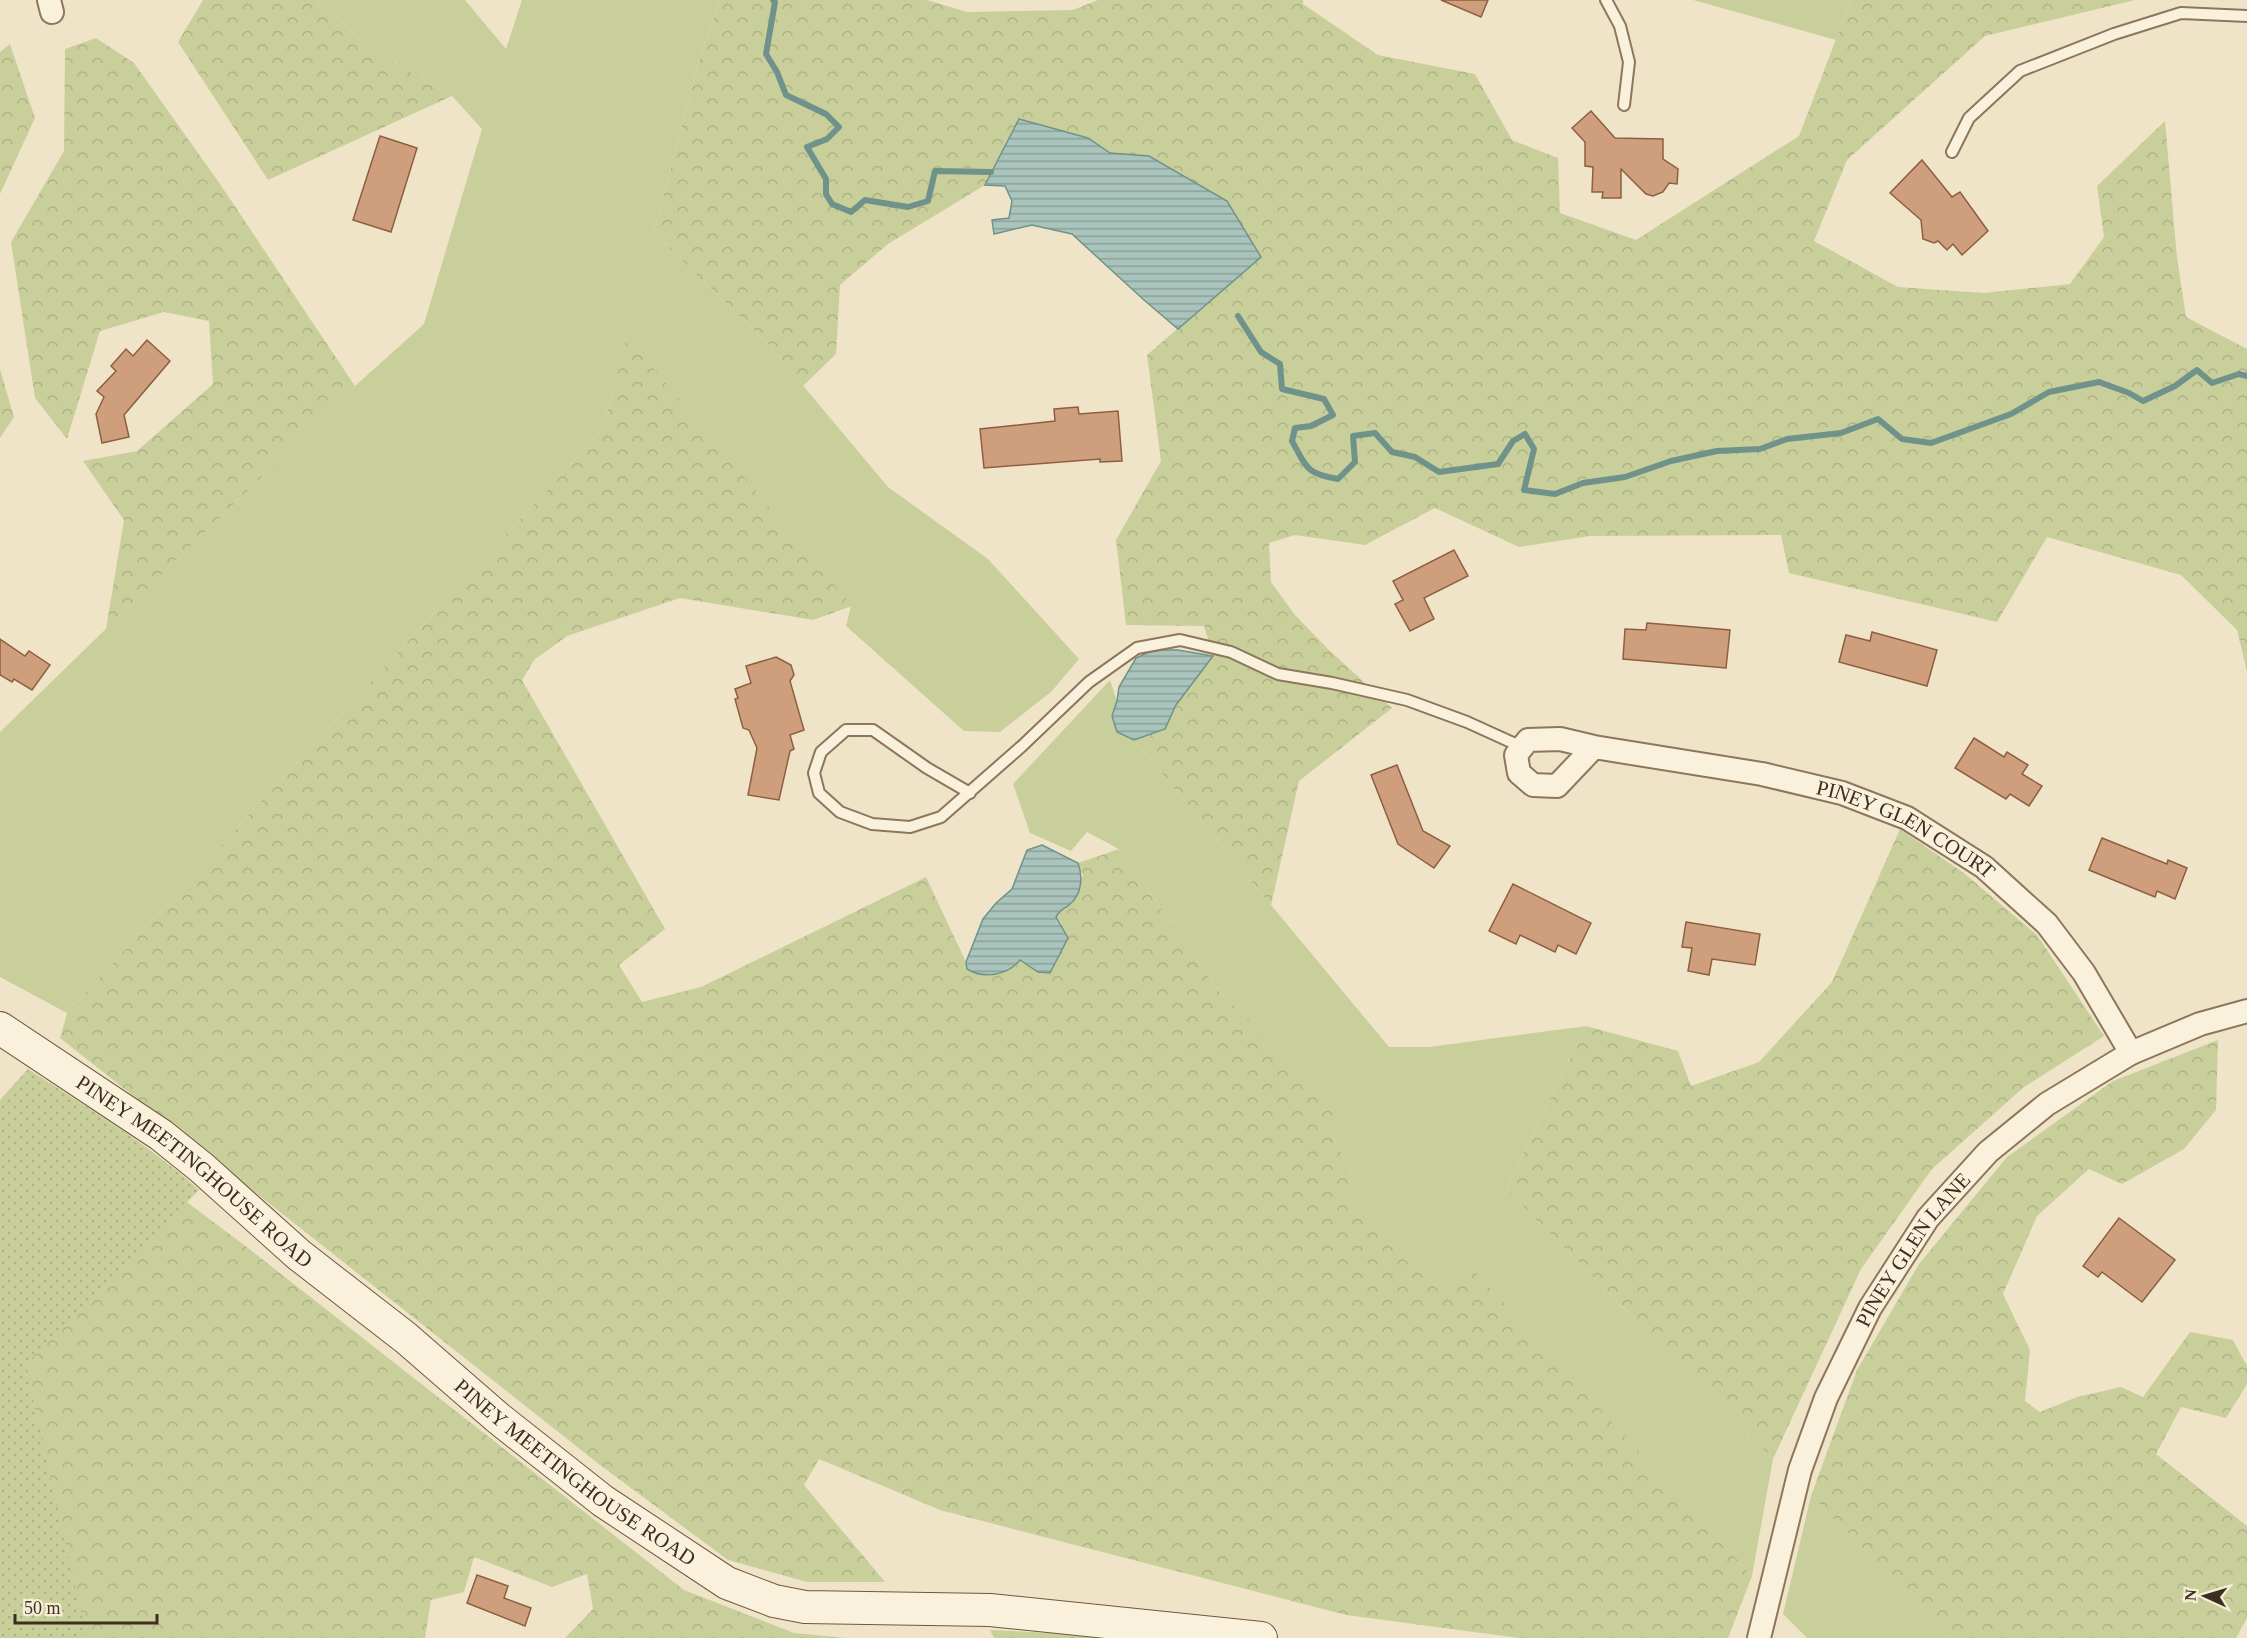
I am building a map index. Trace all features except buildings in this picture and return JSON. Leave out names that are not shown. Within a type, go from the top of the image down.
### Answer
[{"type":"main road","name":"PINEY MEETINGHOUSE ROAD","points":[[0,1028],[161,1135],[202,1168],[299,1255],[406,1338],[498,1418],[603,1501],[727,1583],[774,1601],[805,1607],[990,1610],[1261,1638]]},
{"type":"street","name":"PINEY GLEN COURT","points":[[1522,747],[1528,740],[1560,739],[1594,747],[1762,774],[1842,793],[1907,818],[1984,867],[2047,924],[2084,973],[2131,1053]]},
{"type":"street","points":[[1522,747],[1516,755],[1519,773],[1533,784],[1557,786],[1594,747]]},
{"type":"street","name":"PINEY GLEN LANE","points":[[1759,1638],[1800,1470],[1826,1398],[1870,1308],[1928,1218],[1988,1152],[2047,1104],[2131,1053],[2200,1024],[2247,1011]]},
{"type":"lane","points":[[1606,0],[1620,26],[1629,62],[1624,105]]},
{"type":"lane","points":[[1952,152],[1969,118],[2020,71],[2114,34],[2181,13],[2247,16]]},
{"type":"lane","points":[[970,793],[927,768],[873,730],[846,730],[821,752],[814,773],[819,794],[840,812],[872,824],[910,827],[941,818],[970,793],[1089,682],[1137,648],[1180,640],[1231,652],[1278,674],[1332,683],[1407,700],[1467,722],[1522,747]]},
{"type":"green space","points":[[203,0],[318,0],[372,50],[452,96],[268,180],[178,42]]},
{"type":"green space","points":[[318,0],[465,0],[506,49],[522,0],[720,0],[697,67],[654,233],[769,345],[888,487],[988,559],[1079,659],[1052,691],[1000,732],[964,731],[846,626],[851,606],[627,338],[603,429],[67,1013],[0,977],[0,732],[355,386],[424,324],[482,129],[452,96],[372,50]]},
{"type":"green space","points":[[720,0],[927,0],[967,12],[1073,10],[1098,0],[1303,0],[1303,4],[1378,55],[1475,74],[1512,140],[1558,158],[1560,213],[1636,240],[1799,136],[1851,0],[2135,0],[1985,36],[1847,160],[1814,241],[1898,287],[1983,293],[2070,284],[2104,237],[2097,186],[2165,121],[2177,258],[2186,317],[2247,349],[2247,671],[2237,630],[2181,575],[2047,537],[1997,622],[1789,573],[1781,535],[1590,536],[1519,547],[1435,508],[1365,545],[1295,535],[1269,543],[1271,582],[1295,615],[1392,708],[1299,781],[1271,905],[1134,740],[1165,729],[1176,705],[1213,656],[1204,626],[1126,625],[1116,540],[1161,461],[1147,355],[1261,257],[1143,155],[1110,153],[1088,138],[1020,119],[985,185],[888,244],[840,285],[836,354],[803,386],[769,345],[654,233],[697,67]]},
{"type":"green space","points":[[1693,0],[1851,0],[1836,40]]},
{"type":"green space","points":[[96,38],[134,63],[220,184],[355,386],[106,629],[124,520],[83,461],[137,451],[213,384],[209,321],[164,312],[100,331],[67,439],[35,398],[11,242],[64,151],[65,49]]},
{"type":"green space","points":[[10,44],[35,118],[0,194],[0,52]]},
{"type":"green space","points":[[627,337],[852,606],[813,620],[680,598],[567,636],[534,660],[522,680],[665,929],[619,965],[642,1002],[701,987],[926,877],[966,962],[967,969],[990,976],[1017,964],[1020,960],[1024,963],[1062,924],[1056,917],[1061,909],[1070,904],[1083,875],[1078,863],[1119,849],[1218,990],[1337,1107],[1327,1125],[1353,1177],[1338,1199],[1446,1294],[1471,1267],[1752,1576],[1728,1638],[1519,1638],[1346,1615],[940,1510],[819,1459],[804,1485],[885,1582],[807,1582],[728,1560],[600,1465],[60,1038],[67,1013],[603,429]]},
{"type":"green space","points":[[0,369],[14,417],[0,438]]},
{"type":"green space","points":[[1110,680],[1117,701],[1112,716],[1117,732],[1134,740],[1389,1047],[1429,1047],[1586,1026],[1506,1189],[1773,1459],[1752,1576],[1471,1268],[1446,1294],[1337,1199],[1353,1177],[1327,1125],[1336,1107],[1218,990],[1119,849],[1087,832],[1071,851],[1030,833],[1013,784]]},
{"type":"green space","points":[[1900,829],[1965,874],[2037,935],[2104,1036],[2024,1087],[1932,1169],[1861,1269],[1773,1459],[1506,1189],[1586,1026],[1678,1051],[1691,1086],[1759,1062],[1832,982]]},
{"type":"green space","points":[[2218,1040],[2216,1110],[2184,1149],[2122,1184],[2089,1169],[2037,1216],[2003,1294],[2030,1350],[2025,1401],[2040,1412],[2077,1397],[2121,1387],[2143,1397],[2190,1332],[2233,1340],[2247,1366],[2247,1384],[2226,1418],[2181,1407],[2156,1454],[2247,1526],[2247,1618],[2236,1638],[1952,1638],[1811,1496],[1857,1370],[1919,1264],[2007,1157],[2113,1081]]},
{"type":"green space","points":[[28,1069],[138,1141],[199,1190],[25,1365],[87,1638],[0,1638],[0,1100]]},
{"type":"green space","points":[[27,1082],[248,1248],[684,1590],[794,1633],[846,1638],[565,1638],[593,1609],[587,1574],[552,1587],[474,1557],[464,1592],[431,1600],[425,1638],[0,1638],[0,1110]]},
{"type":"green space","points":[[1811,1496],[1952,1638],[1807,1638],[1783,1614]]},
{"type":"green space","points":[[990,1630],[1092,1635],[1094,1638],[994,1638]]},
{"type":"water","points":[[1019,119],[1088,138],[1110,153],[1149,156],[1227,201],[1261,257],[1178,329],[1072,234],[1032,225],[994,234],[992,220],[1009,218],[1012,201],[1005,186],[985,185]]},
{"type":"water","points":[[1178,650],[1213,656],[1176,705],[1165,729],[1134,740],[1117,732],[1112,716],[1119,687],[1136,658],[1149,652]]},
{"type":"water","points":[[1042,845],[1078,863],[1081,873],[1077,895],[1056,917],[1068,938],[1050,973],[1038,972],[1020,960],[1002,973],[987,975],[967,969],[966,962],[983,919],[1012,889],[1027,850]]},
{"type":"waterway","points":[[773,0],[775,2],[766,54],[777,72],[786,95],[826,114],[839,127],[827,139],[807,147],[826,179],[826,194],[832,204],[851,212],[865,200],[908,207],[928,201],[935,171],[991,172]]},
{"type":"waterway","points":[[1238,316],[1261,352],[1280,364],[1282,389],[1324,399],[1333,415],[1311,426],[1295,428],[1292,441],[1305,464],[1313,472],[1338,479],[1355,462],[1353,436],[1375,433],[1392,452],[1415,457],[1439,472],[1498,464],[1513,441],[1525,434],[1534,449],[1524,490],[1555,494],[1583,483],[1625,477],[1671,461],[1717,451],[1760,449],[1787,439],[1841,433],[1878,419],[1902,439],[1931,443],[2011,414],[2049,392],[2099,382],[2143,401],[2175,386],[2197,370],[2212,383],[2239,374],[2247,376]]}]
